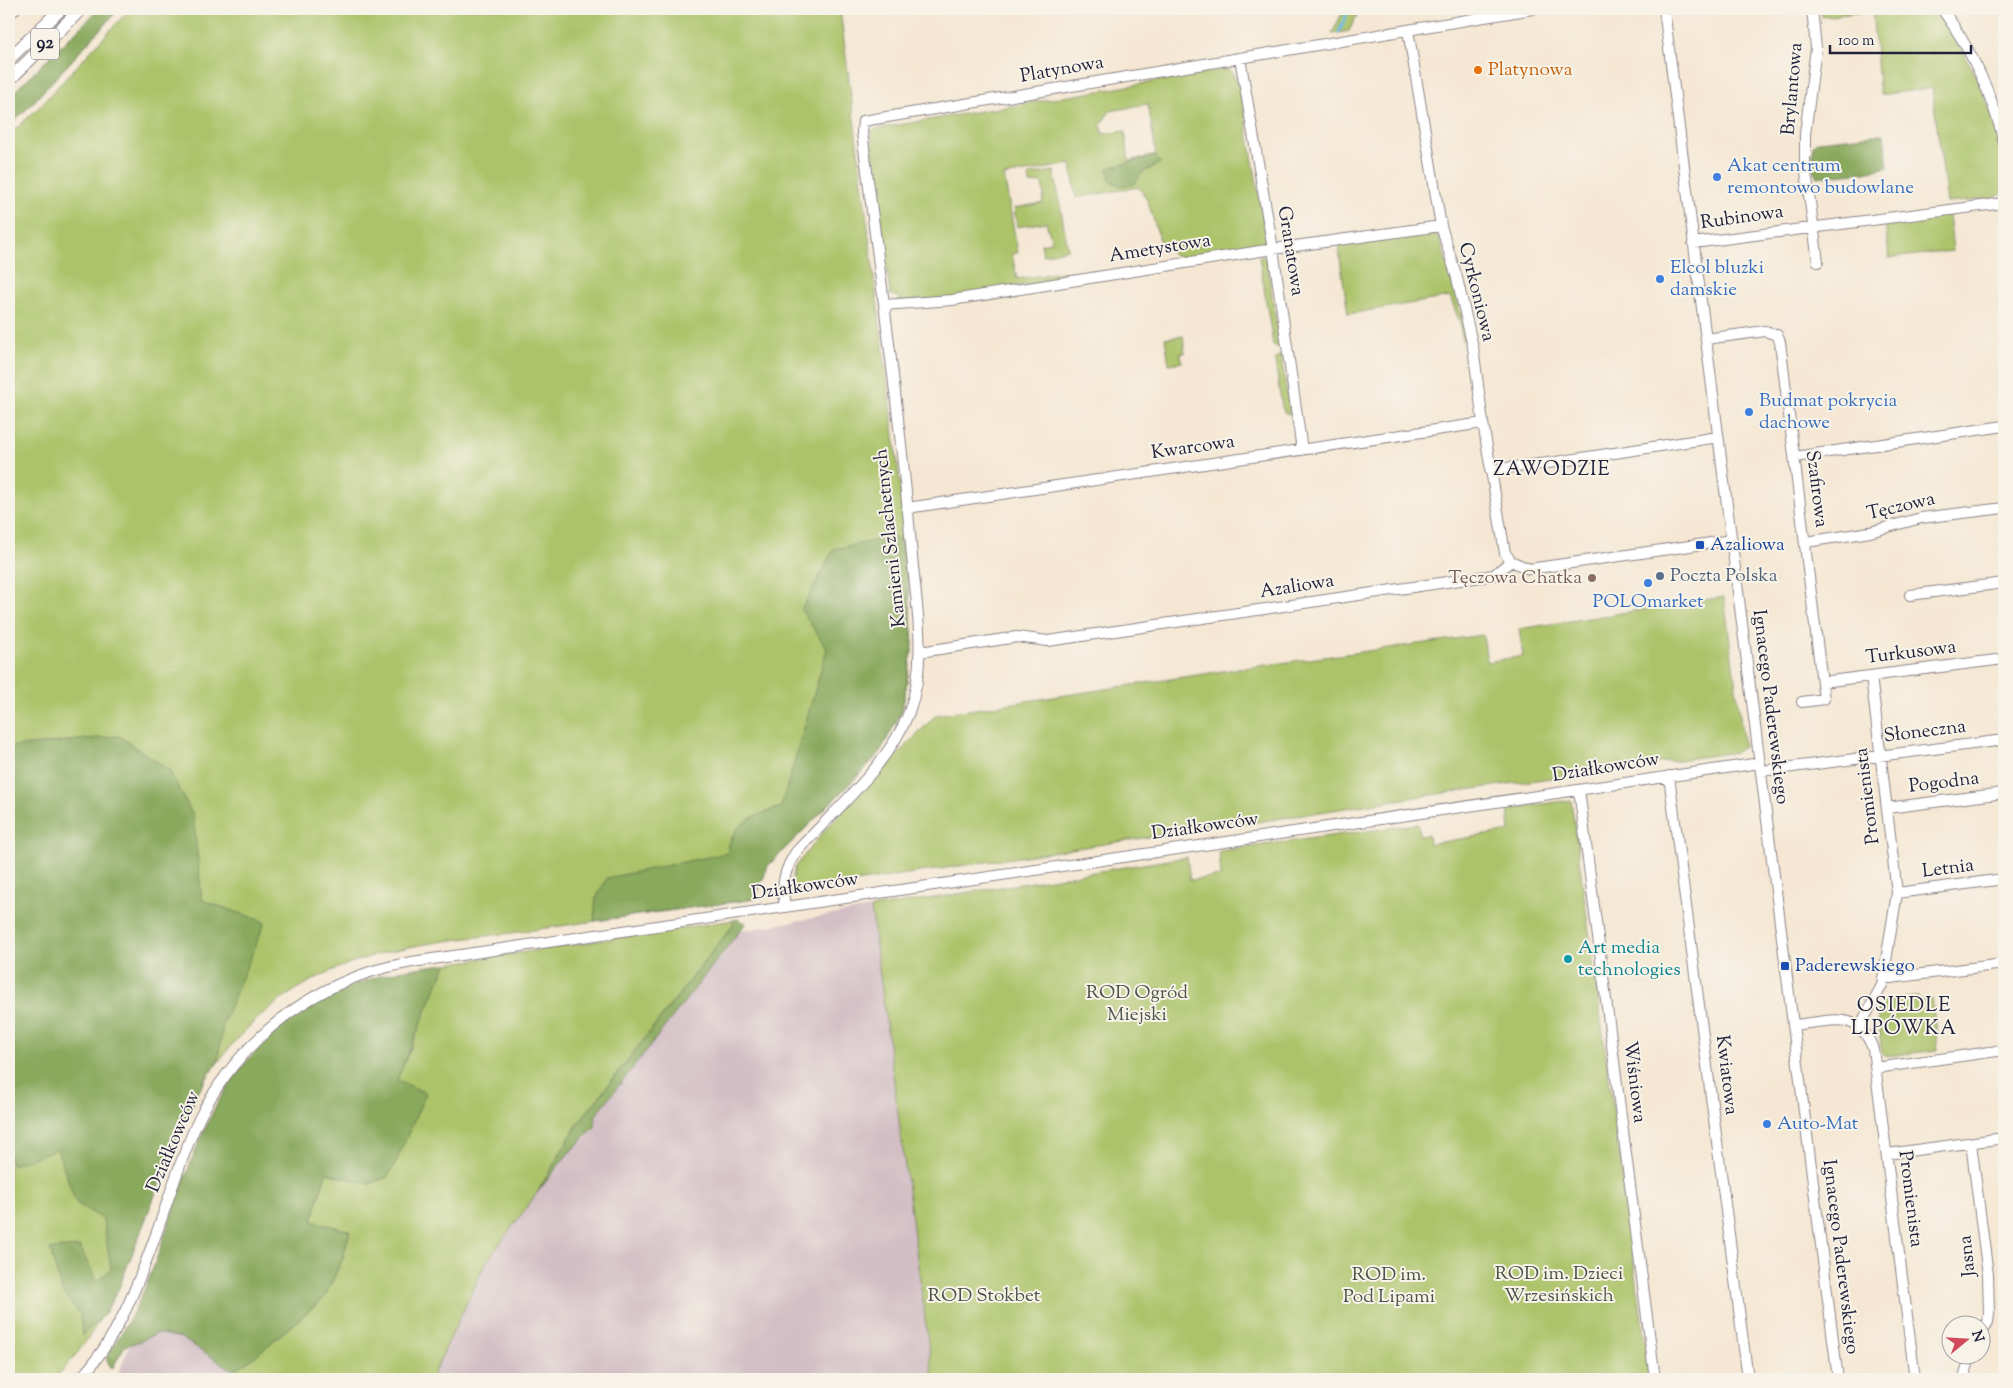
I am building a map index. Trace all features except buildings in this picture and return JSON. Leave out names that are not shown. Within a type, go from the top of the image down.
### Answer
[{"type":"main road","name":"92","points":[[9,59],[61,9]]},
{"type":"main road","name":"92","points":[[9,80],[81,9]]},
{"type":"street","points":[[9,14],[15,9]]},
{"type":"street","name":"Platynowa","points":[[863,120],[1533,9]]},
{"type":"street","name":"Ignacego Paderewskiego","points":[[1664,9],[1838,1379]]},
{"type":"street","name":"Brylantowa","points":[[1812,9],[1816,48],[1805,134],[1805,164],[1818,262]]},
{"type":"street","points":[[1942,9],[1978,69],[1992,100],[2004,142]]},
{"type":"street","name":"Cyrkoniowa","points":[[1408,30],[1441,226],[1457,278],[1473,347],[1490,470],[1503,545],[1511,561]]},
{"type":"street","name":"Granatowa","points":[[1240,58],[1273,249],[1302,450]]},
{"type":"street","name":"Kamieni Szlachetnych","points":[[785,907],[783,879],[796,852],[863,780],[895,742],[909,713],[918,683],[920,652],[907,508],[862,132],[863,120]]},
{"type":"street","name":"Rubinowa","points":[[1693,243],[2004,203]]},
{"type":"street","name":"Ametystowa","points":[[884,305],[952,300],[1273,249],[1441,226]]},
{"type":"street","name":"Szafirowa","points":[[1706,339],[1765,331],[1778,335],[1806,542],[1824,699],[1802,702]]},
{"type":"street","name":"Kwarcowa","points":[[907,508],[1483,423]]},
{"type":"street","points":[[1794,457],[2004,426]]},
{"type":"street","points":[[1490,470],[1718,438]]},
{"type":"street","name":"Tęczowa","points":[[1806,542],[1870,532],[1921,518],[2004,508]]},
{"type":"street","points":[[1511,561],[1529,569],[1732,540]]},
{"type":"street","name":"Azaliowa","points":[[920,652],[1017,637],[1048,641],[1494,575],[1511,561]]},
{"type":"street","points":[[1910,595],[2004,583]]},
{"type":"street","name":"Turkusowa","points":[[1822,682],[2004,659]]},
{"type":"street","name":"Promienista","points":[[1871,676],[1897,892],[1884,976],[1877,997],[1860,1026],[1868,1035],[1873,1049],[1876,1068],[1915,1379]]},
{"type":"street","name":"Słoneczna","points":[[1760,767],[2004,740]]},
{"type":"street","name":"Działkowców","points":[[80,1379],[107,1345],[133,1296],[189,1141],[213,1094],[247,1049],[294,1009],[339,984],[390,967],[1669,776],[1760,767]]},
{"type":"street","name":"Kwiatowa","points":[[1669,776],[1748,1379]]},
{"type":"street","name":"Wiśniowa","points":[[1579,790],[1655,1379]]},
{"type":"street","name":"Pogodna","points":[[1887,808],[2004,793]]},
{"type":"street","name":"Letnia","points":[[1897,892],[2004,879]]},
{"type":"street","points":[[1884,976],[1890,978],[2004,964]]},
{"type":"street","points":[[1793,1025],[1840,1021],[1860,1026]]},
{"type":"street","points":[[1876,1068],[2004,1050]]},
{"type":"street","points":[[1886,1154],[2004,1138]]},
{"type":"street","name":"Jasna","points":[[1972,1143],[1988,1275],[1988,1316]]},
{"type":"street","points":[[1964,1379],[1967,1366]]},
{"type":"shaded area","points":[[871,908],[933,1379],[423,1379],[467,1271],[733,932]]},
{"type":"shaded area","points":[[144,1310],[252,1379],[116,1379]]},
{"type":"green space","points":[[99,9],[119,9],[29,107],[9,126],[9,97]]},
{"type":"green space","points":[[130,9],[840,9],[900,482],[913,645],[902,711],[878,755],[768,866],[755,899],[444,941],[396,950],[359,960],[325,974],[294,991],[265,1012],[239,1036],[217,1064],[197,1095],[180,1129],[129,1261],[98,1323],[78,1352],[54,1379],[9,1379],[9,132],[18,127],[37,109]]},
{"type":"green space","points":[[1344,9],[1360,9],[1349,31],[1332,34]]},
{"type":"green space","points":[[1821,9],[1937,9],[1974,73],[1993,117],[2003,165],[2004,190],[2002,194],[1990,199],[1947,203],[1932,88],[1880,95],[1872,11],[1822,17]]},
{"type":"green space","points":[[1229,69],[1239,84],[1266,236],[1264,242],[1257,246],[1191,257],[1174,256],[1160,240],[1147,199],[1138,187],[1076,198],[1071,164],[1004,176],[1018,253],[1012,254],[1017,279],[1064,272],[1063,278],[954,298],[899,301],[898,297],[890,294],[871,132],[875,129]],"holes":[[[1148,104],[1156,155],[1129,161],[1125,131],[1103,134],[1101,124],[1110,111]]]},
{"type":"green space","points":[[1884,134],[1888,167],[1865,172],[1817,177],[1813,171],[1813,145],[1818,141]]},
{"type":"green space","points":[[1155,156],[1160,163],[1142,173],[1134,184],[1121,186],[1110,181],[1108,168]]},
{"type":"green space","points":[[1054,171],[1068,249],[1043,255],[1041,244],[1052,242],[1046,222],[1017,227],[1014,208],[1043,203],[1042,182],[1030,184],[1029,175]]},
{"type":"green space","points":[[1949,214],[1953,251],[1889,258],[1885,222]]},
{"type":"green space","points":[[1429,232],[1439,237],[1465,327],[1466,339],[1462,341],[1460,323],[1450,297],[1348,314],[1338,244]]},
{"type":"green space","points":[[1263,256],[1267,261],[1280,348],[1273,345],[1259,257]]},
{"type":"green space","points":[[1183,336],[1185,353],[1181,353],[1182,362],[1169,364],[1165,338]]},
{"type":"green space","points":[[1278,356],[1281,356],[1290,414],[1285,413],[1282,407],[1275,361]]},
{"type":"green space","points":[[892,537],[905,541],[913,645],[902,711],[878,755],[768,866],[755,899],[594,921],[596,898],[607,878],[727,853],[734,834],[746,821],[781,807],[827,649],[801,610],[834,549]]},
{"type":"green space","points":[[1724,597],[1744,747],[1736,752],[1416,797],[1244,824],[1243,819],[1190,827],[1183,832],[789,892],[795,867],[823,832],[936,715],[1223,671],[1483,635],[1487,662],[1523,656],[1519,629]]},
{"type":"green space","points":[[119,736],[169,770],[193,815],[202,900],[265,922],[223,1024],[218,1061],[207,1075],[181,1128],[119,1288],[104,1315],[82,1336],[80,1314],[62,1292],[50,1249],[80,1247],[97,1282],[111,1269],[103,1219],[76,1203],[57,1149],[13,1165],[9,1162],[9,747]]},
{"type":"green space","points":[[1571,800],[1650,1379],[933,1379],[871,908],[1187,857],[1190,880],[1221,876],[1219,851],[1418,824],[1420,836],[1428,835],[1429,844],[1510,831],[1508,809]]},
{"type":"green space","points":[[737,919],[746,923],[596,1115],[595,1127],[567,1155],[537,1193],[577,1125],[733,925],[734,920]]},
{"type":"green space","points":[[734,920],[733,925],[577,1125],[537,1193],[485,1264],[431,1379],[246,1379],[233,1370],[248,1362],[324,1298],[343,1258],[350,1231],[312,1221],[326,1173],[370,1184],[394,1166],[398,1154],[397,1080],[446,964]]},
{"type":"green space","points":[[446,964],[397,1080],[426,1093],[394,1166],[387,1177],[370,1184],[326,1173],[312,1221],[350,1231],[343,1258],[324,1298],[248,1362],[233,1370],[181,1338],[157,1333],[125,1346],[112,1369],[106,1359],[131,1317],[144,1290],[194,1154],[217,1104],[237,1073],[268,1039],[286,1024],[326,998],[347,988],[387,974]]},
{"type":"green space","points":[[1918,997],[1918,1000],[1932,999],[1938,1050],[1882,1055],[1877,1010],[1881,1001]]},
{"type":"waterway","points":[[1339,32],[1349,9]]},
{"type":"place","name":"Platynowa","points":[[1478,70]]},
{"type":"place","name":"Akat centrum remontowo budowlane","points":[[1717,177]]},
{"type":"place","name":"Elcol bluzki damskie","points":[[1660,279]]},
{"type":"place","name":"Budmat pokrycia dachowe","points":[[1749,412]]},
{"type":"place","name":"Azaliowa","points":[[1700,545]]},
{"type":"place","name":"Poczta Polska","points":[[1660,576]]},
{"type":"place","name":"Tęczowa Chatka","points":[[1592,578]]},
{"type":"place","name":"POLOmarket","points":[[1648,583]]},
{"type":"place","name":"Art media technologies","points":[[1568,959]]},
{"type":"place","name":"Paderewskiego","points":[[1785,966]]},
{"type":"place","name":"Auto-Mat","points":[[1767,1124]]},
{"type":"district","name":"ZAWODZIE","points":[[1552,470]]},
{"type":"district","name":"OSIEDLE LIPÓWKA","points":[[1904,1018]]},
{"type":"park label","name":"ROD Ogród Miejski","points":[[1137,1004]]},
{"type":"park label","name":"ROD im. Dzieci Wrzesińskich","points":[[1559,1285]]},
{"type":"park label","name":"ROD im. Pod Lipami","points":[[1389,1286]]},
{"type":"park label","name":"ROD Stokbet","points":[[984,1296]]}]
